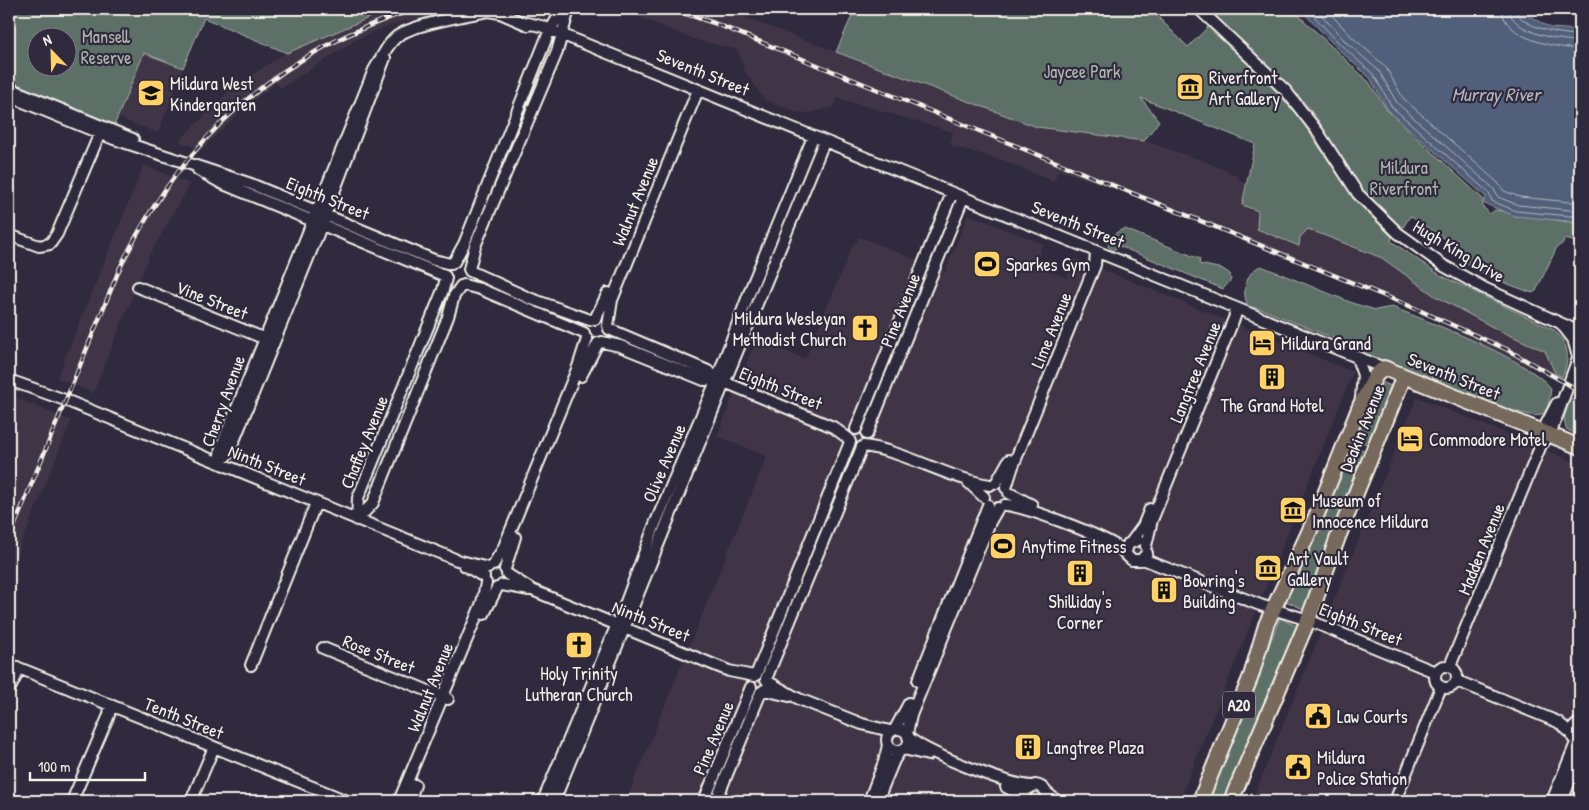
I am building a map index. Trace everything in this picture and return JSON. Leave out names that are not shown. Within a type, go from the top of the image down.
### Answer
[{"type":"highway","name":"Seventh Street","points":[[1384,368],[1545,438],[1580,447]]},
{"type":"highway","name":"Deakin Avenue","points":[[1200,801],[1250,676],[1260,642],[1274,607],[1303,546],[1360,406],[1375,376],[1384,368]]},
{"type":"highway","name":"Deakin Avenue","points":[[1232,801],[1308,620],[1338,537],[1404,376]]},
{"type":"street","points":[[563,9],[549,33],[464,244],[446,269],[446,277],[450,284],[480,289],[600,342]]},
{"type":"street","points":[[462,285],[469,279],[475,246],[562,35],[568,9]]},
{"type":"street","name":"Hugh King Drive","points":[[1199,9],[1286,90],[1318,132],[1358,194],[1393,228],[1416,247],[1484,288],[1580,332]]},
{"type":"street","name":"Cherry Avenue","points":[[219,463],[228,453],[269,340],[381,72],[386,53],[396,38],[403,33],[482,12],[495,11],[549,33]]},
{"type":"street","points":[[549,33],[562,35]]},
{"type":"street","name":"Seventh Street","points":[[562,35],[1384,368]]},
{"type":"street","name":"Eighth Street","points":[[9,88],[116,131],[154,150]]},
{"type":"street","name":"Walnut Avenue","points":[[592,319],[604,303],[695,89]]},
{"type":"street","name":"Walnut Avenue","points":[[608,328],[612,300],[695,89]]},
{"type":"street","name":"Eighth Street","points":[[9,96],[98,132],[154,150],[191,165],[224,174],[446,277]]},
{"type":"street","points":[[519,109],[530,114]]},
{"type":"street","points":[[9,235],[39,246],[50,244],[57,234],[98,132]]},
{"type":"street","name":"Olive Avenue","points":[[721,381],[751,288],[813,137]]},
{"type":"street","name":"Olive Avenue","points":[[554,801],[620,627],[655,524],[721,381],[824,142]]},
{"type":"street","points":[[485,191],[496,195]]},
{"type":"street","name":"Pine Avenue","points":[[716,801],[784,608],[852,435],[952,193]]},
{"type":"street","name":"Pine Avenue","points":[[704,801],[794,612],[963,198]]},
{"type":"street","points":[[946,209],[956,214]]},
{"type":"street","name":"Eighth Street","points":[[319,218],[434,260],[452,263]]},
{"type":"street","name":"Lime Avenue","points":[[1096,252],[1095,265],[1013,466],[1008,490],[994,503],[986,490],[993,484],[1008,463],[1089,262],[1096,252]]},
{"type":"street","points":[[452,263],[464,264],[470,270],[529,298],[592,319],[603,320],[608,328],[607,336],[600,342],[585,367],[512,546],[506,572]]},
{"type":"street","name":"Chaffey Avenue","points":[[357,520],[357,502],[418,354],[446,277]]},
{"type":"street","name":"Chaffey Avenue","points":[[357,520],[373,503],[431,359],[452,300],[462,285]]},
{"type":"street","name":"Vine Street","points":[[138,287],[269,340]]},
{"type":"street","name":"Langtree Avenue","points":[[1131,541],[1148,515],[1229,314],[1234,308]]},
{"type":"street","name":"Langtree Avenue","points":[[1145,552],[1152,520],[1235,316],[1234,308]]},
{"type":"street","points":[[585,336],[585,326],[592,319]]},
{"type":"street","points":[[1545,438],[1579,355],[1573,339],[1560,323]]},
{"type":"street","name":"Eighth Street","points":[[608,328],[708,371],[721,381],[852,435]]},
{"type":"street","name":"Walnut Avenue","points":[[409,801],[482,603],[488,573],[503,549],[578,367],[585,336]]},
{"type":"street","name":"Eighth Street","points":[[600,342],[620,346],[704,380],[721,381]]},
{"type":"street","points":[[418,354],[431,359]]},
{"type":"street","name":"Deakin Avenue","points":[[1357,358],[1364,375],[1360,406]]},
{"type":"street","name":"Ninth Street","points":[[9,373],[65,400]]},
{"type":"street","name":"Ninth Street","points":[[9,380],[65,400],[488,573],[500,587],[532,590]]},
{"type":"street","points":[[861,417],[872,421]]},
{"type":"street","points":[[865,441],[861,429],[852,435],[854,446],[865,441],[968,482],[994,503],[1026,509],[1104,540],[1126,553],[1132,560],[1138,561],[1145,552],[1139,540],[1120,541],[1030,504],[1008,490],[993,484],[968,482]]},
{"type":"street","points":[[383,438],[396,443]]},
{"type":"street","name":"Madden Avenue","points":[[1450,666],[1545,438]]},
{"type":"street","points":[[251,665],[316,503]]},
{"type":"street","points":[[877,801],[894,760],[908,744],[911,715],[990,522],[994,503]]},
{"type":"street","points":[[869,801],[884,762],[890,736],[906,711],[994,503]]},
{"type":"street","points":[[1126,553],[1126,547],[1131,541]]},
{"type":"street","name":"Eighth Street","points":[[1145,552],[1260,605],[1274,607],[1436,672]]},
{"type":"street","name":"Ninth Street","points":[[488,573],[500,565],[506,572],[532,590],[890,736]]},
{"type":"street","name":"Walnut Avenue","points":[[399,801],[506,572]]},
{"type":"street","points":[[784,608],[794,612]]},
{"type":"street","name":"Olive Avenue","points":[[543,801],[620,627]]},
{"type":"street","name":"Rose Street","points":[[323,648],[446,699]]},
{"type":"street","points":[[9,684],[13,666]]},
{"type":"street","points":[[9,690],[16,676],[13,666]]},
{"type":"street","name":"Tenth Street","points":[[13,666],[347,801]]},
{"type":"street","points":[[1450,666],[1457,674],[1457,681],[1449,688],[1442,687],[1435,679],[1436,672],[1440,667],[1450,666]]},
{"type":"street","points":[[1457,681],[1558,722],[1577,734],[1562,801]]},
{"type":"street","points":[[1395,801],[1442,687]]},
{"type":"street","points":[[72,801],[102,727],[109,715],[110,705]]},
{"type":"street","points":[[890,736],[902,729],[925,748],[1020,786],[1041,786],[1046,797],[1057,801]]},
{"type":"street","points":[[890,736],[893,750],[922,753],[1026,799],[1027,790],[1032,786]]},
{"type":"street","points":[[192,801],[214,747]]},
{"type":"street","points":[[1552,801],[1570,769],[1580,756]]},
{"type":"street","points":[[714,777],[724,781]]},
{"type":"shaded area","points":[[351,9],[458,9],[402,22],[378,30],[359,38],[281,88],[276,83],[245,107],[201,150],[179,141],[231,89]]},
{"type":"shaded area","points":[[619,9],[722,9],[1037,127],[1144,141],[1204,161],[1235,175],[1246,185],[1242,204],[1258,211],[1298,246],[1300,237],[1308,229],[1382,258],[1435,296],[1500,331],[1545,351],[1555,373],[1552,379],[1466,335],[1402,306],[1126,193],[1059,170],[1053,181],[1004,161],[950,145],[953,132],[837,98],[834,107],[809,113],[796,112],[765,100],[745,71],[738,50],[696,40]]},
{"type":"shaded area","name":"Mildura West Kindergarten","points":[[144,53],[183,68],[158,133],[118,118]]},
{"type":"shaded area","points":[[144,165],[190,184],[150,254],[93,393],[57,378]]},
{"type":"shaded area","points":[[968,214],[1043,244],[1035,266],[1067,278],[1075,258],[1353,372],[1179,801],[626,801],[767,456],[717,436],[756,340],[805,359],[853,245],[860,237],[945,272]]},
{"type":"shaded area","points":[[9,395],[71,421],[9,574]]},
{"type":"shaded area","points":[[1417,397],[1580,464],[1580,801],[1252,801]]},
{"type":"green space","name":"Mansell Reserve","points":[[9,9],[373,9],[373,16],[287,53],[204,18],[183,68],[144,53],[114,126],[9,83]]},
{"type":"green space","name":"Jaycee Park","points":[[855,9],[1153,9],[1152,11],[1188,47],[1208,27],[1272,87],[1299,117],[1346,187],[1392,237],[1391,241],[1440,275],[1554,330],[1566,346],[1567,358],[1562,377],[1555,373],[1545,351],[1500,331],[1435,296],[1382,258],[1308,229],[1300,237],[1299,246],[1257,229],[1258,211],[1242,205],[1255,144],[1141,98],[1159,121],[1144,141],[1037,127],[836,52]]},
{"type":"green space","name":"Mildura Riverfront","points":[[1206,9],[1292,9],[1369,82],[1387,110],[1483,199],[1483,207],[1490,214],[1495,210],[1580,224],[1580,243],[1565,239],[1557,247],[1536,291],[1532,293],[1475,269],[1463,258],[1462,250],[1410,216],[1402,229],[1361,190],[1320,123],[1305,103],[1282,79]]},
{"type":"green space","points":[[546,49],[552,52],[528,108],[524,106]]},
{"type":"green space","points":[[1125,229],[1200,259],[1199,264],[1223,269],[1230,274],[1231,280],[1223,289],[1119,246],[1112,251],[1108,246],[1110,240],[1116,233]]},
{"type":"green space","points":[[1261,266],[1355,304],[1376,310],[1392,307],[1477,342],[1501,354],[1522,365],[1551,388],[1546,410],[1541,415],[1530,415],[1484,401],[1362,353],[1358,348],[1261,309],[1249,307],[1245,296],[1246,284],[1252,273]]},
{"type":"green space","points":[[1376,380],[1394,387],[1369,445],[1354,439]]},
{"type":"green space","points":[[1570,400],[1580,400],[1580,436],[1566,429],[1564,418]]},
{"type":"green space","points":[[1351,445],[1366,451],[1367,454],[1303,609],[1286,601],[1348,446]]},
{"type":"green space","points":[[1280,618],[1296,626],[1223,801],[1206,801]]},
{"type":"water","name":"Murray River","points":[[1300,9],[1518,9],[1550,28],[1580,30],[1580,222],[1515,216],[1483,203],[1486,197],[1388,110],[1370,78],[1338,49]]},
{"type":"railway","points":[[9,539],[119,270],[144,223],[172,180],[203,142],[238,107],[277,76],[319,50],[365,27],[415,9]]},
{"type":"railway","points":[[671,9],[714,23],[1412,307],[1506,349],[1580,391]]},
{"type":"place","name":"Riverfront Art Gallery","points":[[1190,87]]},
{"type":"place","name":"Mildura West Kindergarten","points":[[151,93]]},
{"type":"place","name":"Sparkes Gym","points":[[987,264]]},
{"type":"place","name":"Mildura Wesleyan Methodist Church","points":[[865,328]]},
{"type":"place","name":"Mildura Grand","points":[[1262,343]]},
{"type":"place","name":"The Grand Hotel","points":[[1272,377]]},
{"type":"place","name":"Commodore Motel","points":[[1410,439]]},
{"type":"place","name":"Museum of Innocence Mildura","points":[[1293,510]]},
{"type":"place","name":"Anytime Fitness","points":[[1003,546]]},
{"type":"place","name":"Art Vault Gallery","points":[[1268,568]]},
{"type":"place","name":"Shilliday's Corner","points":[[1080,573]]},
{"type":"place","name":"Bowring's Building","points":[[1164,590]]},
{"type":"place","name":"Holy Trinity Lutheran Church","points":[[579,645]]},
{"type":"place","name":"Law Courts","points":[[1318,716]]},
{"type":"place","name":"Langtree Plaza","points":[[1028,747]]},
{"type":"place","name":"Mildura Police Station","points":[[1298,767]]}]
